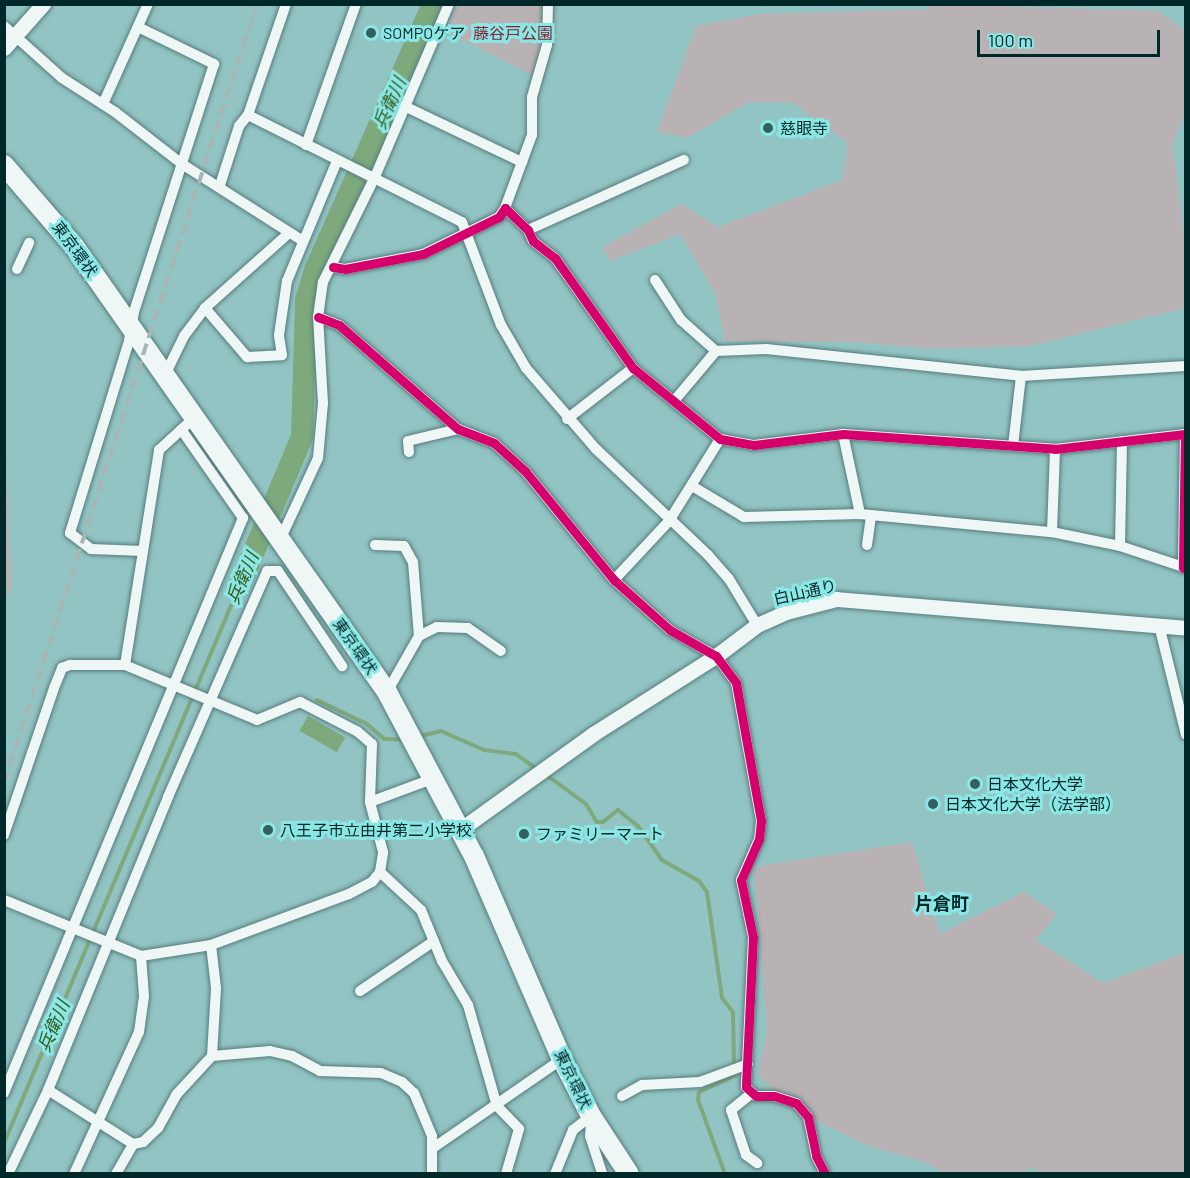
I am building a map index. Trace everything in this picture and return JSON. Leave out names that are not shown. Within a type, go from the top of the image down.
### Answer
[{"type":"highway","name":"東京環状","points":[[4,165],[51,215],[165,375],[187,424],[257,508],[387,692],[415,739],[461,829],[562,1059],[591,1116],[629,1173]]},
{"type":"street","points":[[4,48],[43,4]]},
{"type":"street","points":[[103,104],[148,4]]},
{"type":"street","points":[[220,185],[239,126],[248,115],[285,4]]},
{"type":"street","points":[[306,145],[356,4]]},
{"type":"street","points":[[277,536],[318,458],[323,403],[318,317],[323,282],[333,267],[370,177],[449,4]]},
{"type":"street","points":[[333,267],[345,269],[410,258],[499,217],[505,208],[532,135],[532,97],[547,45],[548,4]]},
{"type":"street","points":[[4,26],[62,78],[103,104],[182,164],[220,185],[303,241]]},
{"type":"street","points":[[138,27],[214,64],[70,533],[91,549],[143,550]]},
{"type":"street","points":[[404,106],[522,162]]},
{"type":"street","points":[[248,115],[462,222],[464,234],[501,325],[526,368],[567,419],[669,521],[708,555],[729,579],[757,625]]},
{"type":"street","points":[[528,230],[684,160]]},
{"type":"street","points":[[205,308],[248,357],[282,356],[281,306],[303,241],[340,163]]},
{"type":"street","points":[[505,208],[528,230],[532,241],[555,258],[633,368],[720,440],[754,445],[843,434],[1055,449],[1185,434],[1184,568],[1120,546],[1052,532],[866,515],[744,517],[692,486]]},
{"type":"street","points":[[165,375],[184,336],[205,308],[289,233]]},
{"type":"street","points":[[17,269],[29,243]]},
{"type":"street","points":[[655,280],[681,320],[716,351],[766,349],[1021,376],[1185,366]]},
{"type":"street","points":[[318,317],[339,325],[458,429],[494,443],[525,471],[614,580],[670,630],[716,656],[735,683],[761,821],[759,839],[741,880],[753,937],[746,1087],[752,1093],[796,1103],[808,1117],[816,1156],[825,1173]]},
{"type":"street","points":[[674,401],[716,351]]},
{"type":"street","points":[[567,419],[633,368]]},
{"type":"street","points":[[1012,446],[1021,376]]},
{"type":"street","points":[[4,1093],[71,927],[173,686],[201,626],[243,518],[187,424],[159,450],[125,665]]},
{"type":"street","points":[[409,452],[408,441],[458,429]]},
{"type":"street","points":[[843,434],[866,515],[867,545]]},
{"type":"street","points":[[614,580],[669,521],[720,440]]},
{"type":"street","points":[[1120,546],[1122,441]]},
{"type":"street","points":[[1052,532],[1055,449]]},
{"type":"street","points":[[375,545],[404,546],[413,562],[420,636]]},
{"type":"street","points":[[8,1173],[48,1090],[205,699],[267,571],[272,569],[278,571],[342,666]]},
{"type":"street","name":"白山通り","points":[[461,829],[549,767],[716,656],[757,625],[786,612],[836,599],[1185,628]]},
{"type":"street","points":[[1159,625],[1183,714],[1185,735]]},
{"type":"street","points":[[387,692],[420,636],[437,627],[468,628],[501,651]]},
{"type":"street","points":[[4,835],[62,668],[125,665],[257,720],[300,702],[358,732],[372,744],[370,802],[383,852],[380,872],[372,882],[349,894],[211,945],[141,956],[4,900]]},
{"type":"street","points":[[370,802],[435,777]]},
{"type":"street","points":[[380,872],[421,910],[434,941],[468,1005],[497,1106],[519,1130],[506,1173]]},
{"type":"street","points":[[360,991],[434,941]]},
{"type":"street","points":[[48,1090],[133,1144],[143,1142],[158,1128],[176,1095],[213,1056],[216,988],[211,945]]},
{"type":"street","points":[[74,1173],[100,1121],[143,1015],[141,956]]},
{"type":"street","points":[[213,1056],[270,1051],[292,1056],[320,1071],[381,1073],[402,1082],[414,1093],[432,1136],[432,1173]]},
{"type":"street","points":[[433,1148],[562,1059]]},
{"type":"street","points":[[622,1096],[642,1085],[700,1082],[748,1064]]},
{"type":"street","points":[[752,1093],[731,1110],[746,1155],[757,1163]]},
{"type":"street","points":[[555,1173],[573,1130],[591,1116]]},
{"type":"street","points":[[591,1116],[590,1136],[602,1173]]},
{"type":"street","points":[[116,1173],[133,1144]]},
{"type":"green space","points":[[931,4],[1159,11],[1185,31],[1185,112],[1173,145],[1185,243],[1185,308],[1030,346],[936,349],[854,342],[725,341],[716,295],[680,234],[610,261],[602,247],[682,204],[718,227],[842,180],[848,143],[793,103],[749,102],[687,138],[657,132],[696,26],[759,14],[926,9]]},
{"type":"green space","name":"藤谷戸公園","points":[[456,5],[543,5],[542,51],[535,76],[446,32]]},
{"type":"green space","points":[[5,422],[11,588],[4,599]]},
{"type":"green space","points":[[912,842],[940,934],[1024,892],[1057,914],[1036,940],[1103,983],[1185,953],[1185,1173],[1045,1174],[1032,1168],[1022,1173],[945,1173],[922,1161],[871,1147],[791,1109],[758,1074],[767,1030],[754,867]]},
{"type":"shaded area","points":[[308,716],[345,738],[337,752],[300,731]]},
{"type":"waterway","name":"兵衛川","points":[[241,582],[302,437],[306,300],[316,268],[433,4]]},
{"type":"waterway","name":"兵衛川","points":[[4,1143],[241,582]]},
{"type":"waterway","points":[[317,700],[367,724],[384,739],[407,740]]},
{"type":"waterway","points":[[417,737],[441,731],[484,750],[516,754],[537,769]]},
{"type":"waterway","points":[[544,773],[586,804],[597,822],[603,822],[618,810],[638,826],[662,860],[699,881],[707,892],[722,998],[733,1012],[734,1065]]},
{"type":"waterway","points":[[725,1174],[698,1100],[699,1092],[736,1075]]},
{"type":"railway","points":[[4,783],[257,4]]},
{"type":"cycle path","points":[[333,267],[345,269],[423,254],[499,217],[505,208],[528,230],[533,241],[555,258],[633,368],[720,439],[754,445],[843,434],[1055,449],[1185,434],[1183,568]]},
{"type":"cycle path","points":[[318,317],[339,325],[458,429],[494,443],[525,471],[614,580],[670,630],[716,656],[736,683],[761,821],[759,839],[741,880],[753,937],[746,1087],[756,1096],[774,1096],[796,1103],[808,1117],[816,1156],[825,1174]]},
{"type":"place","name":"SOMPOケア","points":[[371,33]]},
{"type":"place","name":"慈眼寺","points":[[768,128]]},
{"type":"place","name":"日本文化大学","points":[[975,784]]},
{"type":"place","name":"日本文化大学（法学部）","points":[[933,804]]},
{"type":"place","name":"八王子市立由井第二小学校","points":[[268,830]]},
{"type":"place","name":"ファミリーマート","points":[[524,834]]},
{"type":"district","name":"片倉町","points":[[942,903]]}]
